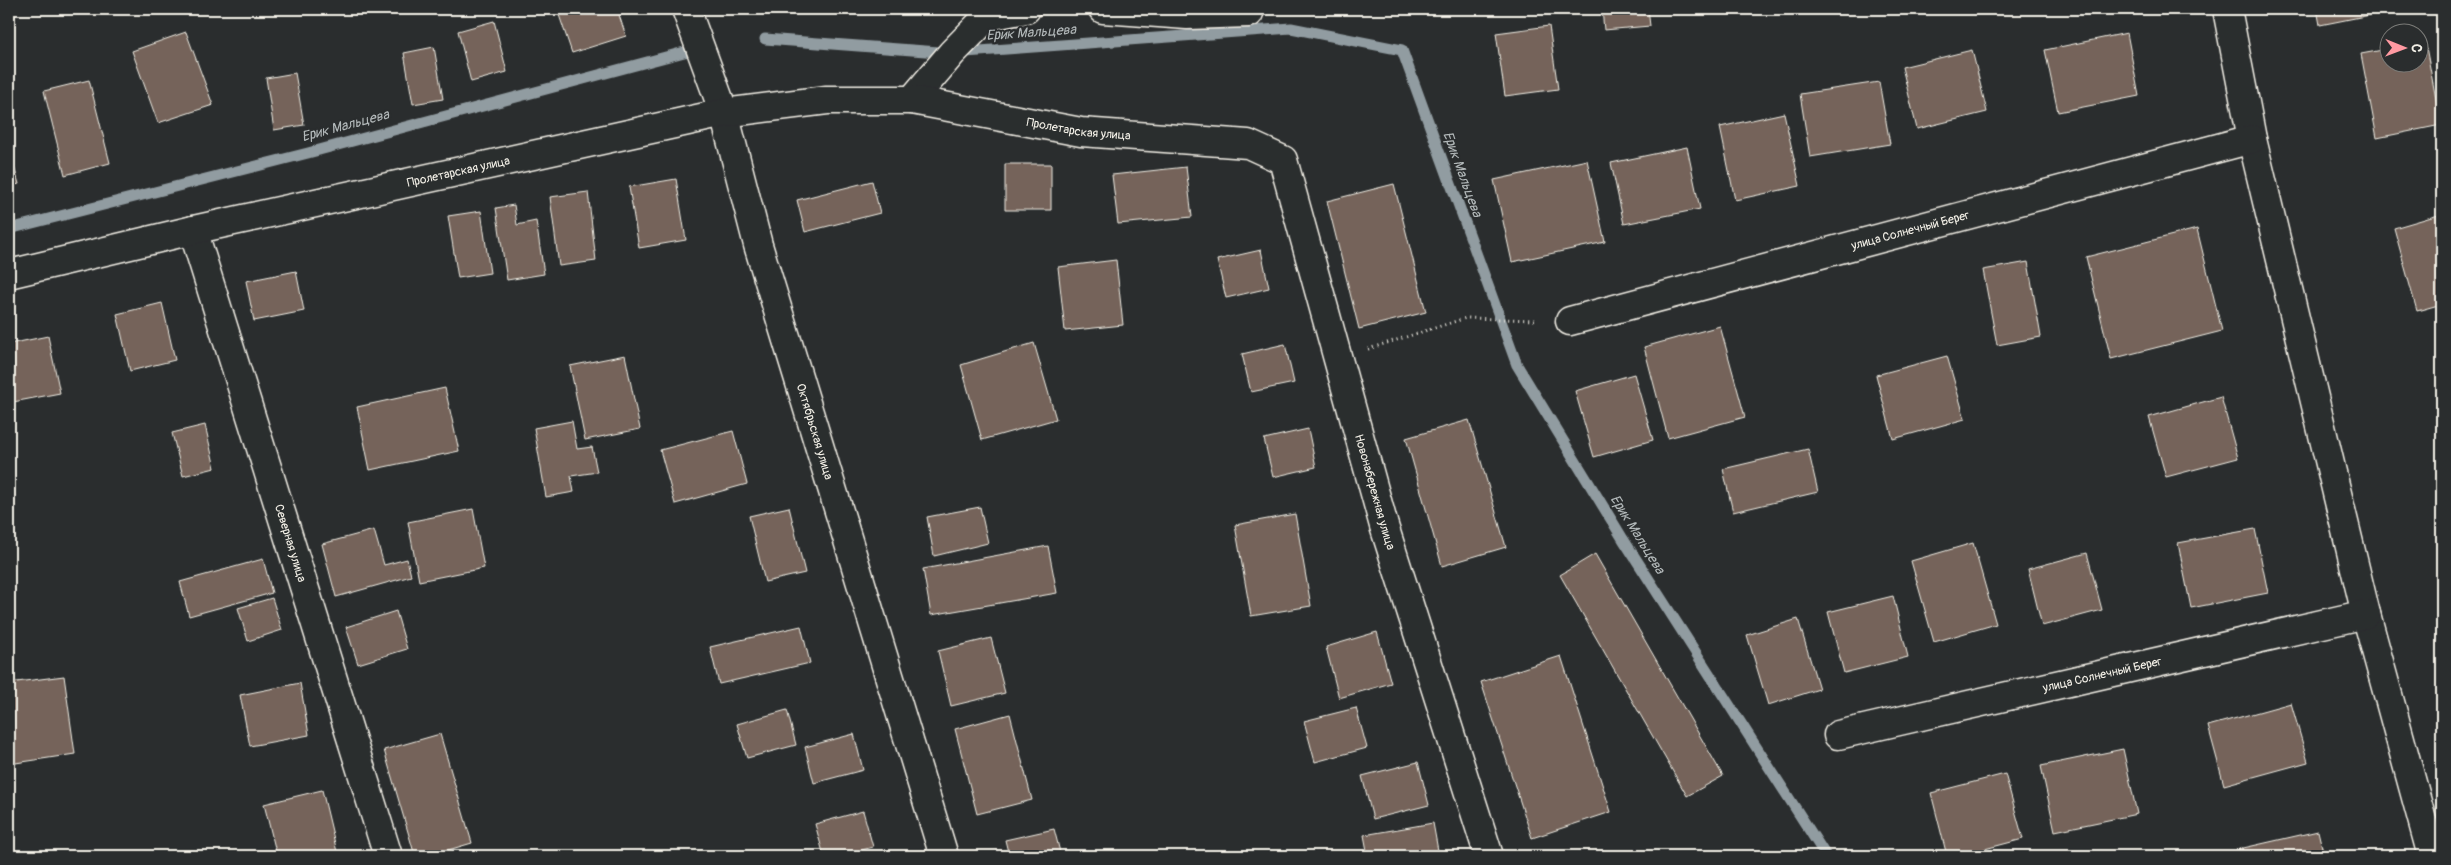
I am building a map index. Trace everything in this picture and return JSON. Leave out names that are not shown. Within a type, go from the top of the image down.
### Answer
[{"type":"street","name":"Октябрьская улица","points":[[686,9],[724,114],[758,245],[944,856]]},
{"type":"street","points":[[912,100],[952,53],[988,16],[1026,9]]},
{"type":"street","points":[[1103,9],[1188,15],[1249,11]]},
{"type":"street","points":[[2227,9],[2252,139],[2366,614],[2432,856]]},
{"type":"street","name":"Пролетарская улица","points":[[9,274],[192,230],[724,114],[827,100],[912,100],[1081,132],[1248,144]]},
{"type":"street","name":"улица Солнечный Берег","points":[[1570,321],[2252,139]]},
{"type":"street","name":"Новонабережная улица","points":[[1248,144],[1283,160],[1384,526],[1490,856]]},
{"type":"street","name":"Северная улица","points":[[192,230],[388,856]]},
{"type":"street","name":"улица Солнечный Берег","points":[[1838,735],[2366,614]]},
{"type":"path","points":[[1337,360],[1466,318],[1526,319]]},
{"type":"building","points":[[557,9],[617,9],[626,36],[572,53]]},
{"type":"building","points":[[1602,9],[1648,9],[1650,26],[1604,30]]},
{"type":"building","points":[[2317,9],[2400,9],[2320,25]]},
{"type":"building","points":[[494,21],[507,72],[471,82],[458,31]]},
{"type":"building","points":[[1549,26],[1558,89],[1505,96],[1496,33]]},
{"type":"building","points":[[186,32],[213,105],[158,123],[132,51]]},
{"type":"building","points":[[2127,33],[2139,96],[2058,112],[2045,50]]},
{"type":"building","points":[[434,47],[443,99],[413,104],[404,53]]},
{"type":"building","points":[[1972,50],[1987,112],[1917,129],[1902,67]]},
{"type":"building","points":[[2378,51],[2378,72],[2428,72],[2428,58],[2441,125],[2377,138],[2361,54]]},
{"type":"building","points":[[295,73],[304,125],[274,130],[266,78]]},
{"type":"building","points":[[89,80],[110,163],[65,175],[44,91]]},
{"type":"building","points":[[1879,82],[1890,144],[1810,157],[1800,94]]},
{"type":"building","points":[[1784,113],[1800,186],[1735,200],[1720,127]]},
{"type":"building","points":[[1687,147],[1700,209],[1624,224],[1611,163]]},
{"type":"building","points":[[9,149],[19,184],[9,187]]},
{"type":"building","points":[[1587,160],[1605,242],[1512,262],[1494,180]]},
{"type":"building","points":[[1005,164],[1051,164],[1051,210],[1005,210]]},
{"type":"building","points":[[1186,167],[1192,217],[1118,224],[1112,175]]},
{"type":"building","points":[[676,179],[686,240],[639,248],[629,187]]},
{"type":"building","points":[[872,181],[880,213],[805,232],[797,200]]},
{"type":"building","points":[[1394,184],[1426,312],[1359,329],[1327,201]]},
{"type":"building","points":[[588,192],[596,261],[559,266],[550,197]]},
{"type":"building","points":[[514,205],[517,225],[536,221],[544,274],[507,280],[496,208]]},
{"type":"building","points":[[481,211],[490,273],[458,278],[448,216]]},
{"type":"building","points":[[2442,214],[2442,304],[2417,311],[2394,228]]},
{"type":"building","points":[[2197,229],[2222,331],[2111,359],[2086,257]]},
{"type":"building","points":[[1261,250],[1269,288],[1226,298],[1217,260]]},
{"type":"building","points":[[1116,260],[1123,325],[1065,331],[1058,267]]},
{"type":"building","points":[[2028,262],[2041,337],[1997,345],[1983,270]]},
{"type":"building","points":[[296,271],[304,311],[254,321],[246,281]]},
{"type":"building","points":[[162,303],[175,360],[130,371],[117,314]]},
{"type":"building","points":[[1720,326],[1745,417],[1668,438],[1644,347]]},
{"type":"building","points":[[48,336],[60,393],[13,402],[9,383],[9,344]]},
{"type":"building","points":[[1034,343],[1056,419],[982,440],[961,365]]},
{"type":"building","points":[[1285,344],[1294,383],[1251,392],[1242,354]]},
{"type":"building","points":[[625,355],[640,429],[585,440],[570,366]]},
{"type":"building","points":[[1947,356],[1965,419],[1893,439],[1876,375]]},
{"type":"building","points":[[1634,374],[1653,440],[1594,457],[1575,391]]},
{"type":"building","points":[[445,388],[459,451],[370,470],[357,407]]},
{"type":"building","points":[[2221,397],[2238,458],[2166,477],[2149,417]]},
{"type":"building","points":[[1469,420],[1506,547],[1442,566],[1406,438]]},
{"type":"building","points":[[572,421],[577,449],[592,447],[597,472],[571,476],[574,492],[546,497],[534,428]]},
{"type":"building","points":[[205,425],[215,468],[183,476],[172,433]]},
{"type":"building","points":[[1308,429],[1316,467],[1273,477],[1264,439]]},
{"type":"building","points":[[733,431],[747,484],[675,504],[660,450]]},
{"type":"building","points":[[1808,449],[1818,492],[1733,512],[1723,469]]},
{"type":"building","points":[[789,507],[805,573],[765,582],[749,516]]},
{"type":"building","points":[[980,507],[988,543],[934,556],[927,517]]},
{"type":"building","points":[[473,509],[484,568],[419,581],[408,522]]},
{"type":"building","points":[[1295,514],[1311,606],[1251,616],[1235,525]]},
{"type":"building","points":[[2255,529],[2268,593],[2191,608],[2178,543]]},
{"type":"building","points":[[374,530],[384,565],[407,559],[411,576],[336,597],[322,544]]},
{"type":"building","points":[[1973,543],[1996,624],[1934,642],[1911,561]]},
{"type":"building","points":[[1048,546],[1057,593],[931,615],[923,569]]},
{"type":"building","points":[[2087,553],[2102,610],[2042,626],[2028,569]]},
{"type":"building","points":[[1595,554],[1723,776],[1687,796],[1560,575]]},
{"type":"building","points":[[263,559],[272,593],[189,616],[180,582]]},
{"type":"building","points":[[1893,596],[1908,657],[1844,673],[1828,612]]},
{"type":"building","points":[[272,598],[282,630],[248,641],[238,608]]},
{"type":"building","points":[[396,611],[407,649],[358,664],[346,627]]},
{"type":"building","points":[[1798,619],[1819,689],[1768,705],[1747,635]]},
{"type":"building","points":[[801,626],[810,663],[719,684],[710,647]]},
{"type":"building","points":[[1377,632],[1391,683],[1339,698],[1326,647]]},
{"type":"building","points":[[991,638],[1005,693],[951,706],[938,651]]},
{"type":"building","points":[[1561,656],[1611,812],[1532,838],[1481,682]]},
{"type":"building","points":[[64,676],[75,754],[9,764],[9,683]]},
{"type":"building","points":[[300,683],[309,735],[250,746],[240,695]]},
{"type":"building","points":[[2291,703],[2308,762],[2224,785],[2208,726]]},
{"type":"building","points":[[1356,708],[1367,748],[1315,762],[1304,721]]},
{"type":"building","points":[[787,710],[796,745],[747,758],[737,724]]},
{"type":"building","points":[[1010,714],[1032,800],[977,814],[955,729]]},
{"type":"building","points":[[440,734],[472,843],[428,856],[415,856],[384,750]]},
{"type":"building","points":[[854,734],[863,770],[814,783],[805,747]]},
{"type":"building","points":[[2123,749],[2137,814],[2055,831],[2041,766]]},
{"type":"building","points":[[1418,762],[1429,805],[1373,819],[1362,776]]},
{"type":"building","points":[[2005,774],[2023,839],[1958,856],[1947,856],[1931,793]]},
{"type":"building","points":[[322,790],[338,856],[277,856],[264,804]]},
{"type":"building","points":[[863,811],[873,847],[840,856],[824,856],[815,824]]},
{"type":"building","points":[[1433,823],[1439,856],[1368,856],[1364,835]]},
{"type":"building","points":[[1054,829],[1061,856],[1009,856],[1005,840]]},
{"type":"building","points":[[2318,831],[2324,856],[2240,856],[2239,849]]},
{"type":"waterway","name":"Ерик Мальцева","points":[[765,39],[952,53],[1291,28],[1402,50],[1517,365],[1623,539],[1826,856]]},
{"type":"waterway","name":"Ерик Мальцева","points":[[9,229],[308,153],[688,51]]}]
